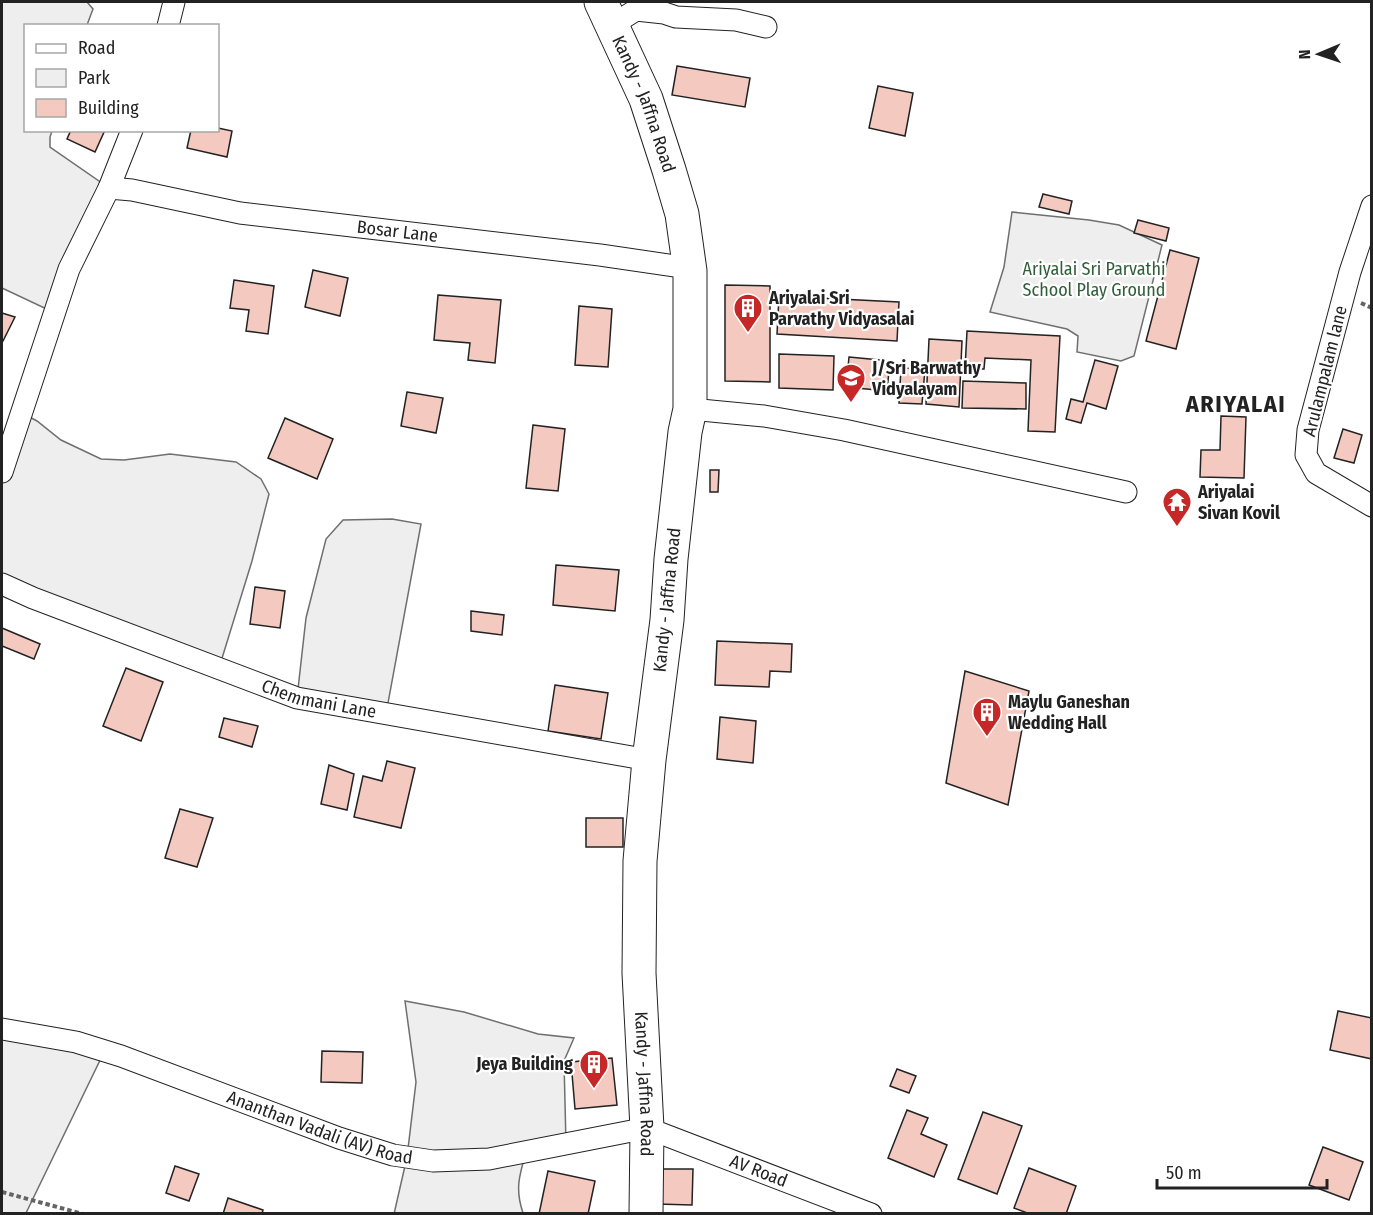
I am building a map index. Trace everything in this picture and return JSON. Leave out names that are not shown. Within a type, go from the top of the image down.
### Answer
[{"type":"highway","name":"Kandy - Jaffna Road","points":[[606,13],[646,99],[682,214],[689,268],[690,409],[671,559],[667,620],[649,760],[640,861],[639,973],[647,1128],[646,1214]]},
{"type":"street","points":[[168,24],[174,2]]},
{"type":"street","points":[[606,13],[636,10],[676,16],[736,20],[766,27]]},
{"type":"street","points":[[2,472],[69,269],[109,188],[131,132]]},
{"type":"street","name":"Bosar Lane","points":[[109,188],[132,190],[240,213],[600,255],[689,268]]},
{"type":"street","name":"Arulampalam lane","points":[[1371,206],[1350,272],[1308,430],[1306,455],[1316,473],[1371,506]]},
{"type":"street","points":[[690,409],[764,416],[844,430],[1126,492]]},
{"type":"street","name":"Chemmani Lane","points":[[2,584],[33,598],[297,698],[649,760]]},
{"type":"street","name":"Ananthan Vadali (AV) Road","points":[[2,1029],[76,1042],[121,1056],[329,1134],[393,1155],[433,1161],[489,1159],[647,1128]]},
{"type":"street","name":"AV Road","points":[[647,1128],[871,1214]]},
{"type":"path","points":[[2,1192],[83,1214]]},
{"type":"green space","points":[[2,2],[87,2],[93,9],[87,24],[24,24],[24,132],[52,132],[50,147],[109,188],[55,313],[2,288]]},
{"type":"green space","name":"Ariyalai Sri Parvathi School Play Ground","points":[[1012,212],[1119,225],[1162,245],[1134,356],[1121,361],[1077,352],[1078,336],[1067,329],[990,312],[1004,267]]},
{"type":"green space","points":[[22,413],[37,421],[61,440],[101,459],[124,460],[170,454],[236,462],[261,479],[269,494],[252,561],[219,668],[2,584],[2,472]]},
{"type":"green space","points":[[392,519],[421,524],[386,714],[297,698],[306,618],[326,539],[343,520]]},
{"type":"green space","points":[[405,1001],[464,1012],[538,1034],[574,1038],[564,1061],[566,1144],[526,1152],[519,1183],[519,1197],[523,1213],[394,1214],[407,1157],[416,1082]]},
{"type":"green space","points":[[2,1029],[104,1052],[26,1213],[2,1213]]},
{"type":"building","points":[[677,66],[750,78],[745,107],[672,95]]},
{"type":"building","points":[[878,86],[913,93],[905,136],[869,128]]},
{"type":"building","points":[[219,128],[232,131],[227,157],[187,148],[191,132],[219,132]]},
{"type":"building","points":[[70,132],[104,132],[95,152],[67,139]]},
{"type":"building","points":[[1043,194],[1072,201],[1069,214],[1039,207]]},
{"type":"building","points":[[1138,220],[1169,228],[1166,241],[1134,233]]},
{"type":"building","points":[[1170,250],[1199,258],[1176,349],[1146,341]]},
{"type":"building","points":[[313,270],[348,278],[340,316],[305,307]]},
{"type":"building","points":[[234,280],[274,286],[268,334],[246,331],[249,310],[230,308]]},
{"type":"building","name":"Ariyalai Sri Parvathy Vidyasalai","points":[[725,285],[770,286],[770,382],[725,381]]},
{"type":"building","points":[[438,295],[501,300],[495,363],[468,360],[470,343],[434,340]]},
{"type":"building","points":[[779,296],[899,302],[897,341],[777,334]]},
{"type":"building","points":[[579,306],[612,309],[608,367],[575,365]]},
{"type":"building","points":[[2,313],[15,317],[3,341],[2,341]]},
{"type":"building","points":[[967,331],[1060,336],[1055,432],[1028,431],[1031,360],[985,358],[984,369],[965,369]]},
{"type":"building","points":[[929,339],[962,341],[959,407],[926,404]]},
{"type":"building","points":[[779,354],[834,356],[833,390],[779,388]]},
{"type":"building","points":[[849,357],[890,361],[887,391],[846,387]]},
{"type":"building","points":[[1095,360],[1118,366],[1106,409],[1087,403],[1081,423],[1066,419],[1071,399],[1083,402]]},
{"type":"building","points":[[901,368],[925,369],[922,404],[899,403]]},
{"type":"building","points":[[963,381],[1026,383],[1026,409],[962,408]]},
{"type":"building","points":[[407,392],[443,398],[436,433],[401,426]]},
{"type":"building","points":[[1221,416],[1246,417],[1244,478],[1200,477],[1201,450],[1220,450]]},
{"type":"building","points":[[285,418],[333,439],[317,479],[268,458]]},
{"type":"building","points":[[533,425],[565,429],[558,491],[526,488]]},
{"type":"building","points":[[1343,429],[1362,435],[1354,463],[1334,458]]},
{"type":"building","points":[[710,470],[719,470],[718,492],[710,492]]},
{"type":"building","points":[[556,565],[619,570],[615,611],[553,605]]},
{"type":"building","points":[[255,587],[285,591],[280,628],[250,624]]},
{"type":"building","points":[[471,611],[504,615],[502,635],[471,631]]},
{"type":"building","points":[[2,628],[40,644],[34,659],[2,646]]},
{"type":"building","points":[[717,641],[792,644],[791,672],[770,671],[769,687],[715,685]]},
{"type":"building","points":[[126,668],[163,682],[141,741],[103,726]]},
{"type":"building","name":"Maylu Ganeshan Wedding Hall","points":[[965,671],[1029,691],[1008,805],[946,783]]},
{"type":"building","points":[[555,685],[608,693],[601,739],[548,731]]},
{"type":"building","points":[[720,717],[756,721],[753,763],[717,759]]},
{"type":"building","points":[[224,718],[258,726],[252,747],[219,737]]},
{"type":"building","points":[[387,761],[415,768],[401,828],[354,817],[363,776],[382,781]]},
{"type":"building","points":[[329,765],[354,774],[347,810],[321,804]]},
{"type":"building","points":[[180,809],[213,818],[197,867],[165,858]]},
{"type":"building","points":[[586,818],[623,818],[623,847],[586,847]]},
{"type":"building","points":[[1338,1011],[1372,1018],[1372,1059],[1330,1050]]},
{"type":"building","points":[[322,1051],[363,1052],[362,1083],[321,1082]]},
{"type":"building","name":"Jeya Building","points":[[612,1058],[617,1105],[575,1109],[571,1062]]},
{"type":"building","points":[[897,1069],[916,1076],[909,1093],[890,1086]]},
{"type":"building","points":[[907,1110],[928,1118],[921,1134],[947,1145],[934,1177],[888,1158]]},
{"type":"building","points":[[983,1112],[1022,1126],[997,1194],[958,1179]]},
{"type":"building","points":[[1323,1147],[1363,1162],[1349,1200],[1309,1185]]},
{"type":"building","points":[[175,1166],[199,1174],[189,1201],[166,1193]]},
{"type":"building","points":[[1029,1168],[1076,1186],[1066,1214],[1030,1214],[1014,1208]]},
{"type":"building","points":[[658,1169],[693,1169],[692,1205],[657,1204]]},
{"type":"building","points":[[548,1171],[595,1181],[588,1214],[539,1214]]},
{"type":"building","points":[[228,1198],[263,1210],[262,1214],[223,1214]]},
{"type":"place","name":"Ariyalai Sri Parvathy Vidyasalai","points":[[748,334]]},
{"type":"place","name":"J/Sri Barwathy Vidyalayam","points":[[851,404]]},
{"type":"place","name":"Ariyalai Sivan Kovil","points":[[1177,528]]},
{"type":"place","name":"Maylu Ganeshan Wedding Hall","points":[[987,738]]},
{"type":"place","name":"Jeya Building","points":[[594,1090]]},
{"type":"district","name":"ARIYALAI","points":[[1236,404]]}]
